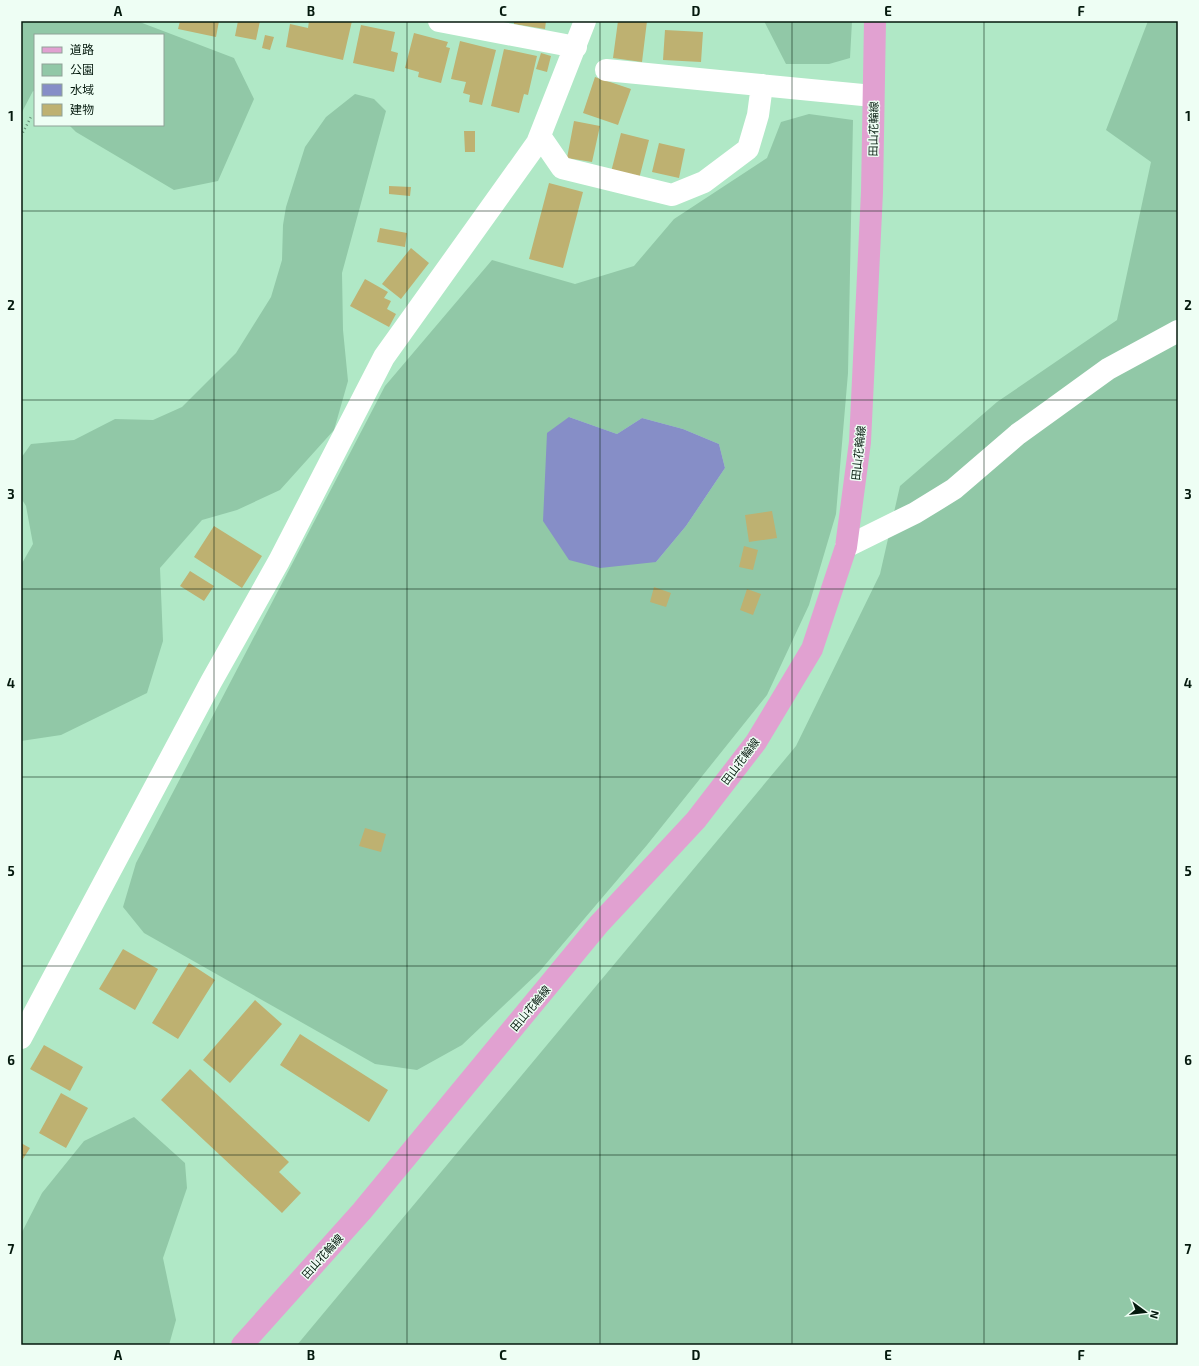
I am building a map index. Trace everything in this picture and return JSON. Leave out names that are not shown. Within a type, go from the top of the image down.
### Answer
[{"type":"main road","name":"田山花輪線","points":[[242,1345],[362,1211],[599,924],[696,820],[756,742],[812,649],[846,547],[860,442],[872,192],[875,21]]},
{"type":"street","points":[[439,21],[576,47]]},
{"type":"street","points":[[21,1038],[211,682],[279,561],[384,357],[537,143],[585,21]]},
{"type":"street","points":[[606,70],[873,96]]},
{"type":"street","points":[[540,136],[562,168],[672,194],[704,182],[748,149],[758,114],[762,85]]},
{"type":"street","points":[[846,547],[915,513],[954,488],[1018,434],[1108,369],[1178,331]]},
{"type":"path","points":[[21,136],[32,115]]},
{"type":"green space","points":[[21,21],[137,21],[234,58],[254,99],[218,181],[174,190],[76,132],[70,126],[164,126],[164,34],[34,34],[34,92],[21,114]]},
{"type":"green space","points":[[764,21],[852,21],[850,58],[829,64],[786,64]]},
{"type":"green space","points":[[1148,21],[1178,21],[1178,1345],[297,1345],[796,746],[880,574],[900,486],[997,402],[1117,320],[1151,162],[1106,130]]},
{"type":"green space","points":[[355,94],[374,99],[386,111],[342,273],[343,330],[348,381],[334,430],[280,490],[237,510],[202,520],[160,568],[163,641],[147,693],[61,735],[21,741],[21,565],[33,544],[26,506],[21,498],[21,458],[31,444],[74,440],[115,419],[153,420],[182,407],[236,353],[271,297],[282,260],[283,225],[286,207],[305,147],[326,117]]},
{"type":"green space","points":[[809,114],[853,120],[848,373],[836,514],[809,605],[767,695],[647,845],[539,972],[462,1045],[417,1070],[375,1064],[144,933],[123,907],[136,863],[385,386],[492,260],[575,284],[634,266],[674,219],[767,158],[781,122]],"holes":[[[569,417],[617,434],[642,418],[683,429],[719,444],[725,468],[686,526],[656,562]]]},
{"type":"green space","points":[[134,1117],[185,1163],[187,1188],[163,1258],[176,1320],[169,1345],[21,1345],[21,1234],[42,1193],[84,1141]]},
{"type":"water","points":[[569,417],[617,434],[642,418],[683,429],[719,444],[725,468],[686,526],[656,562],[600,568],[569,560],[543,521],[547,433]]},
{"type":"building","points":[[180,21],[219,21],[216,37],[178,29]]},
{"type":"building","points":[[238,21],[260,21],[256,40],[235,36]]},
{"type":"building","points":[[309,21],[352,21],[343,60],[286,47],[290,24],[308,28]]},
{"type":"building","points":[[514,21],[546,21],[545,29],[514,24]]},
{"type":"building","points":[[618,21],[647,21],[642,62],[613,58]]},
{"type":"building","points":[[361,25],[395,32],[391,51],[398,53],[394,72],[353,63]]},
{"type":"building","points":[[665,30],[703,32],[701,62],[663,60]]},
{"type":"building","points":[[414,33],[448,42],[446,47],[450,48],[441,83],[418,77],[419,72],[405,68]]},
{"type":"building","points":[[265,35],[274,37],[270,50],[262,48]]},
{"type":"building","points":[[460,41],[496,50],[482,105],[469,102],[470,95],[463,93],[466,82],[451,79]]},
{"type":"building","points":[[504,49],[537,56],[528,95],[524,94],[519,113],[491,106]]},
{"type":"building","points":[[541,53],[551,56],[547,72],[536,69]]},
{"type":"building","points":[[595,77],[631,89],[618,125],[583,113]]},
{"type":"building","points":[[574,121],[600,126],[592,162],[567,158]]},
{"type":"building","points":[[464,131],[475,131],[475,152],[465,152]]},
{"type":"building","points":[[621,133],[649,140],[639,179],[611,172]]},
{"type":"building","points":[[659,143],[685,149],[679,178],[652,172]]},
{"type":"building","points":[[549,183],[583,192],[563,268],[529,259]]},
{"type":"building","points":[[389,186],[411,187],[410,196],[389,194]]},
{"type":"building","points":[[380,228],[407,233],[405,247],[377,242]]},
{"type":"building","points":[[411,248],[429,263],[401,299],[382,284]]},
{"type":"building","points":[[365,279],[388,292],[384,298],[391,301],[387,309],[396,314],[389,327],[350,306]]},
{"type":"building","points":[[772,511],[777,538],[749,542],[745,515]]},
{"type":"building","points":[[214,526],[262,556],[242,588],[194,557]]},
{"type":"building","points":[[744,546],[758,550],[753,570],[739,567]]},
{"type":"building","points":[[190,571],[214,586],[204,601],[180,586]]},
{"type":"building","points":[[654,587],[671,593],[666,607],[650,602]]},
{"type":"building","points":[[747,589],[761,594],[753,615],[740,610]]},
{"type":"building","points":[[365,828],[386,834],[381,852],[359,846]]},
{"type":"building","points":[[123,949],[158,969],[135,1010],[99,989]]},
{"type":"building","points":[[189,963],[215,980],[178,1039],[152,1023]]},
{"type":"building","points":[[255,1000],[282,1024],[230,1083],[203,1060]]},
{"type":"building","points":[[300,1034],[388,1090],[369,1122],[280,1065]]},
{"type":"building","points":[[44,1045],[83,1067],[70,1091],[30,1069]]},
{"type":"building","points":[[190,1069],[289,1162],[279,1172],[301,1193],[282,1213],[161,1100]]},
{"type":"building","points":[[61,1093],[88,1108],[66,1148],[39,1133]]},
{"type":"building","points":[[21,1143],[30,1148],[21,1162]]}]
